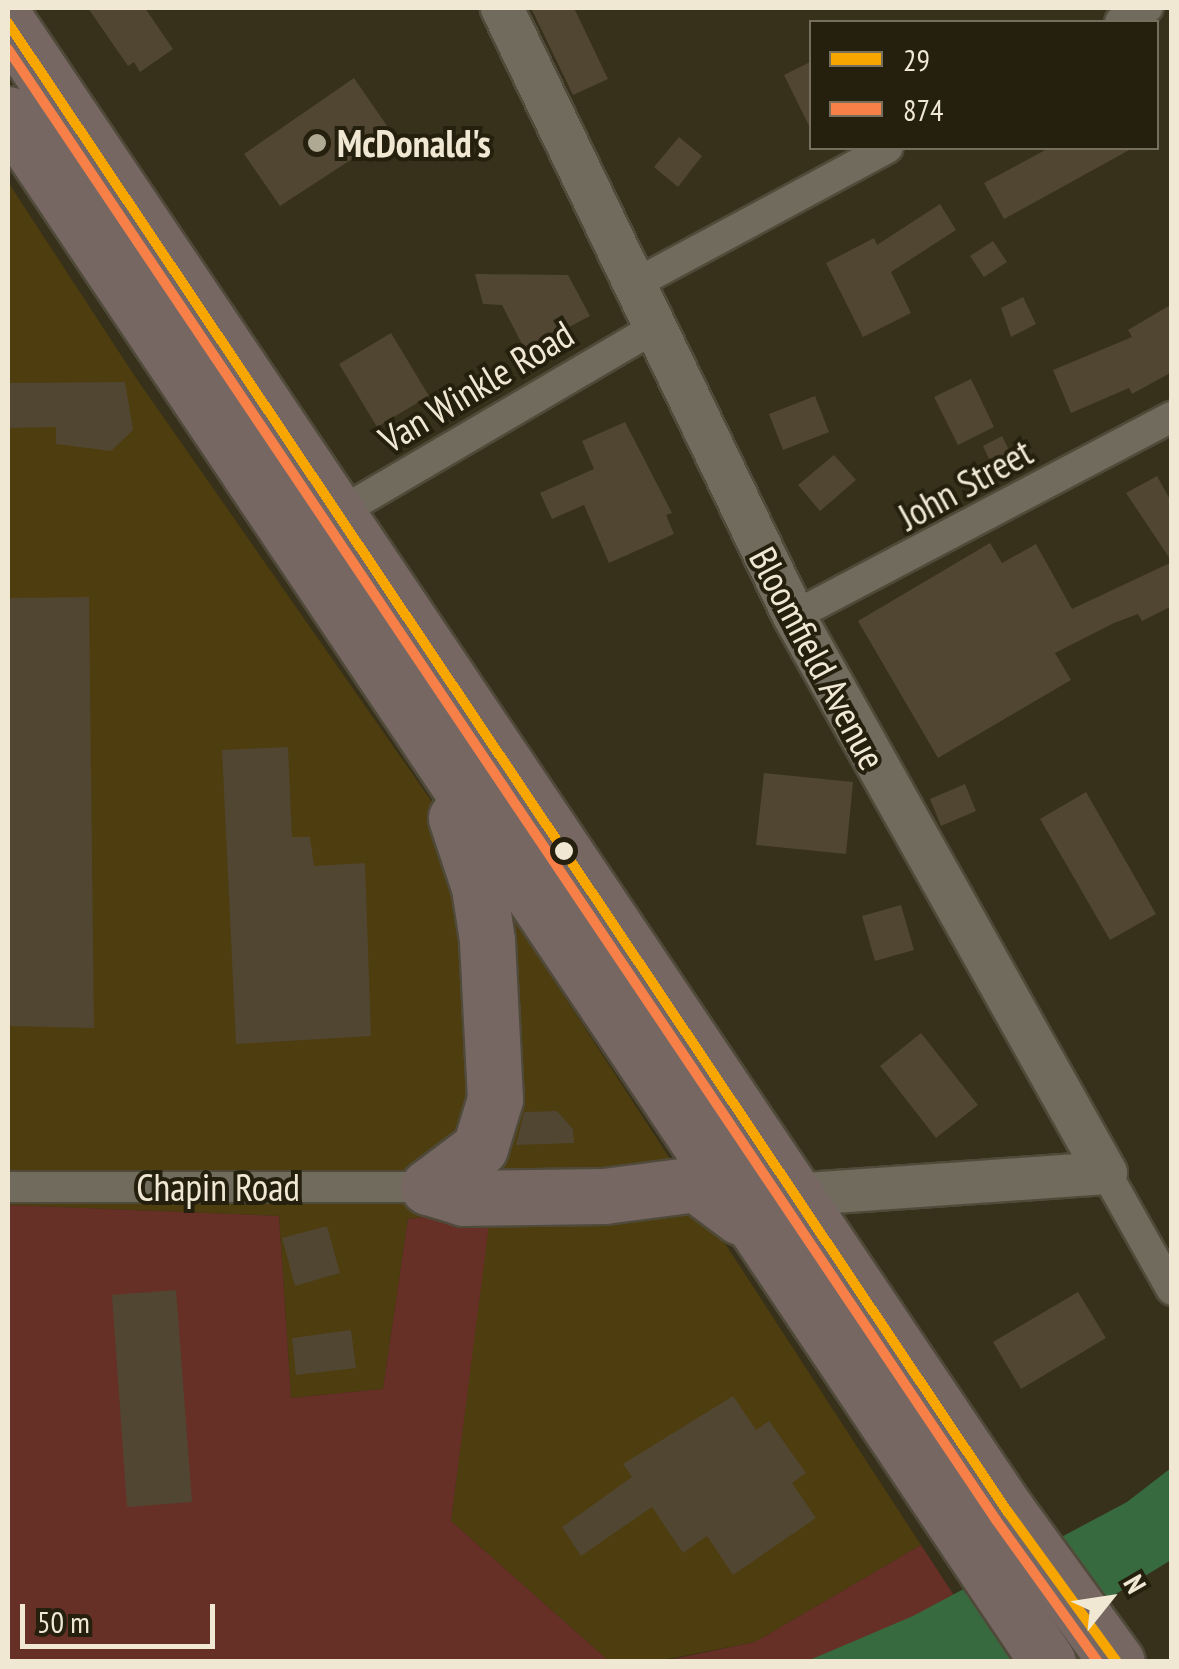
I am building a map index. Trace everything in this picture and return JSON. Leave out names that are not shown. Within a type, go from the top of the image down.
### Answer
[{"type":"highway","points":[[8,23],[795,1196],[986,1524],[1045,1657]]},
{"type":"highway","points":[[8,114],[760,1237],[986,1524],[1103,1642]]},
{"type":"highway","points":[[394,689],[466,838],[488,940],[491,1129],[463,1167],[428,1186]]},
{"type":"highway","points":[[428,1186],[463,1198],[604,1196],[696,1184],[712,1191],[760,1237]]},
{"type":"street","name":"Bloomfield Avenue","points":[[502,8],[794,616],[1106,1173],[1160,1242],[1172,1290]]},
{"type":"street","points":[[1124,20],[1148,8]]},
{"type":"street","points":[[633,284],[883,150]]},
{"type":"street","name":"Van Winkle Road","points":[[339,513],[654,328]]},
{"type":"street","name":"John Street","points":[[794,616],[1167,429]]},
{"type":"street","points":[[795,1196],[1106,1173]]},
{"type":"street","name":"Chapin Road","points":[[8,1187],[428,1186]]},
{"type":"shaded area","points":[[8,182],[134,375],[518,925],[921,1545],[755,1642],[658,1661],[609,1661],[451,1521],[490,1210],[408,1219],[383,1389],[291,1398],[279,1216],[8,1205]]},
{"type":"shaded area","points":[[8,1205],[279,1216],[291,1398],[383,1389],[408,1219],[491,1209],[451,1521],[609,1661],[8,1662]]},
{"type":"shaded area","points":[[1171,1468],[1171,1560],[1007,1661],[805,1662],[913,1616],[1127,1502]]},
{"type":"shaded area","points":[[921,1545],[997,1661],[658,1662],[755,1642]]},
{"type":"building","points":[[88,8],[145,8],[173,49],[140,72],[134,62],[128,66]]},
{"type":"building","points":[[531,8],[574,8],[608,79],[573,95]]},
{"type":"building","points":[[809,62],[809,126],[784,75]]},
{"type":"building","name":"McDonald's","points":[[354,78],[392,133],[280,206],[244,154]]},
{"type":"building","points":[[679,137],[702,156],[678,187],[654,167]]},
{"type":"building","points":[[1045,150],[1129,150],[1004,219],[984,183]]},
{"type":"building","points":[[940,204],[956,230],[891,272],[911,313],[863,337],[826,263],[874,238],[877,245]]},
{"type":"building","points":[[993,241],[1007,262],[984,277],[970,256]]},
{"type":"building","points":[[475,274],[568,275],[590,316],[525,350],[502,305],[483,304]]},
{"type":"building","points":[[1023,297],[1036,324],[1011,337],[1001,308]]},
{"type":"building","points":[[1172,304],[1172,372],[1132,394],[1129,388],[1071,413],[1053,370],[1132,337],[1128,330]]},
{"type":"building","points":[[391,333],[429,396],[377,427],[339,364]]},
{"type":"building","points":[[971,379],[994,427],[958,445],[934,397]]},
{"type":"building","points":[[125,382],[133,430],[111,451],[56,444],[56,427],[8,428],[8,383]]},
{"type":"building","points":[[815,396],[829,432],[783,450],[769,414]]},
{"type":"building","points":[[625,422],[672,513],[666,515],[674,534],[609,563],[584,505],[552,519],[540,493],[594,469],[582,441]]},
{"type":"building","points":[[1002,436],[1015,462],[995,472],[983,446]]},
{"type":"building","points":[[834,455],[856,480],[820,511],[798,485]]},
{"type":"building","points":[[1157,476],[1172,503],[1172,562],[1126,493]]},
{"type":"building","points":[[990,543],[1002,563],[1036,544],[1072,609],[1172,562],[1172,606],[1142,621],[1138,614],[1114,623],[1055,653],[1071,680],[938,758],[858,621]]},
{"type":"building","points":[[89,597],[94,1028],[8,1026],[8,598]]},
{"type":"building","points":[[288,747],[292,837],[310,837],[314,866],[365,863],[371,1036],[236,1044],[222,750]]},
{"type":"building","points":[[764,773],[853,782],[846,854],[756,845]]},
{"type":"building","points":[[965,784],[976,811],[941,826],[930,799]]},
{"type":"building","points":[[1086,792],[1156,914],[1110,940],[1040,819]]},
{"type":"building","points":[[901,905],[914,950],[875,961],[862,916]]},
{"type":"building","points":[[921,1033],[978,1105],[936,1138],[880,1066]]},
{"type":"building","points":[[557,1111],[573,1129],[574,1143],[516,1145],[524,1112]]},
{"type":"building","points":[[327,1226],[340,1273],[295,1286],[282,1238]]},
{"type":"building","points":[[176,1290],[192,1502],[127,1507],[112,1295]]},
{"type":"building","points":[[1078,1292],[1106,1338],[1021,1389],[993,1342]]},
{"type":"building","points":[[351,1330],[356,1368],[296,1375],[292,1338]]},
{"type":"building","points":[[733,1396],[756,1430],[769,1421],[806,1473],[792,1483],[816,1518],[733,1575],[707,1536],[683,1553],[652,1507],[581,1556],[562,1527],[632,1477],[623,1464]]},
{"type":"transit line","name":"29","points":[[8,23],[1008,1512],[1117,1662]]},
{"type":"transit line","name":"874","points":[[8,49],[996,1520],[1098,1662]]},
{"type":"place","name":"McDonald's","points":[[317,143]]}]
